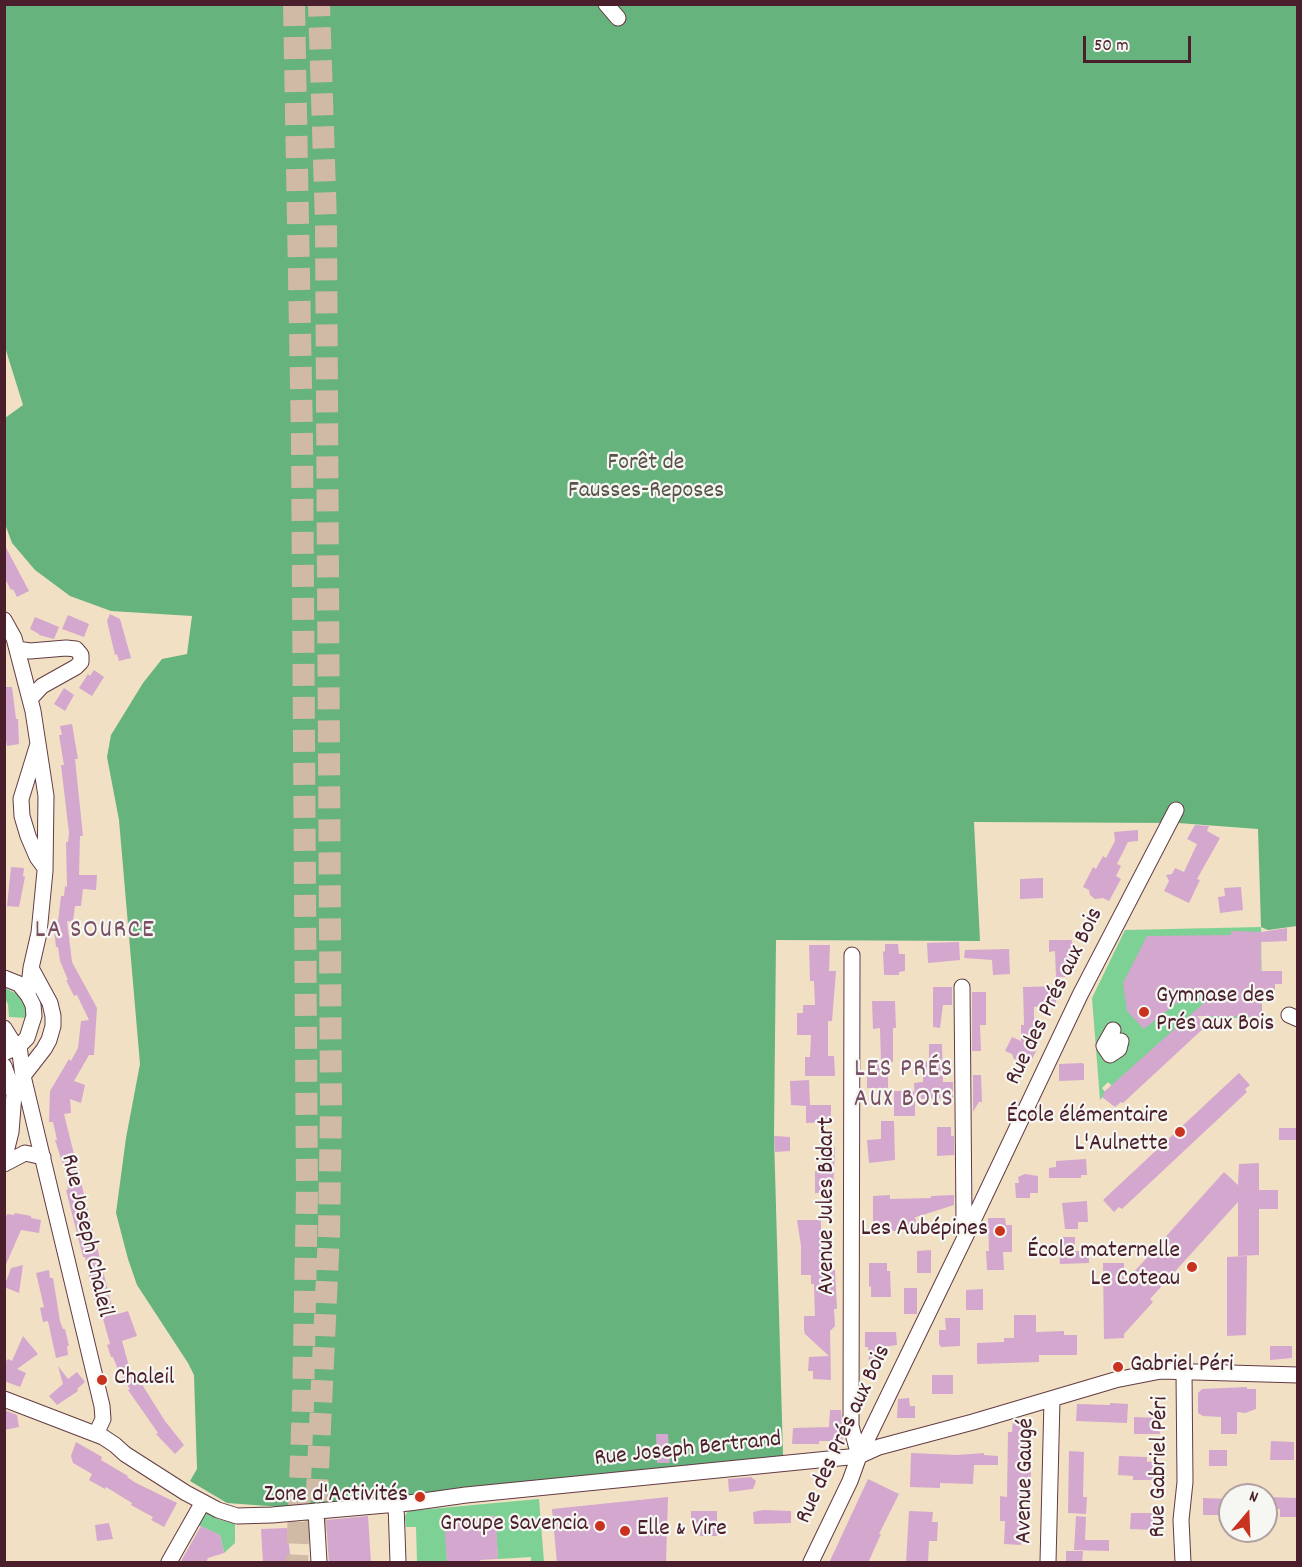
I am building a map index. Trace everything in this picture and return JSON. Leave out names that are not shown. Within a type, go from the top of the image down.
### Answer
[{"type":"street","points":[[606,4],[618,18]]},
{"type":"street","points":[[4,620],[14,638],[30,699],[46,796],[45,868],[39,933],[28,995]]},
{"type":"street","points":[[16,649],[30,651],[66,648],[76,649],[81,655],[81,662],[76,667],[42,686],[30,699]]},
{"type":"street","points":[[38,744],[21,799],[22,816],[28,836],[37,857],[45,868]]},
{"type":"street","name":"Rue des Prés aux Bois","points":[[811,1563],[850,1481],[859,1456],[1080,995],[1176,810]]},
{"type":"street","name":"Avenue Jules Bidart","points":[[852,955],[850,1425],[859,1456]]},
{"type":"street","points":[[4,1053],[19,1046],[27,1038],[33,1023],[33,1005],[28,995],[8,979],[31,968]]},
{"type":"street","points":[[22,1076],[50,1040],[54,1017],[50,1003],[31,968]]},
{"type":"street","points":[[962,987],[964,1220],[970,1227]]},
{"type":"street","points":[[4,1028],[14,1044],[19,1046]]},
{"type":"street","name":"Rue Joseph Chaleil","points":[[19,1046],[22,1076],[103,1413],[103,1419],[96,1434]]},
{"type":"street","points":[[4,1066],[14,1094],[11,1132],[4,1162]]},
{"type":"street","points":[[4,1162],[25,1153],[43,1156]]},
{"type":"street","name":"Rue Joseph Bertrand","points":[[4,1399],[96,1434],[186,1493],[218,1510],[237,1516],[396,1504],[859,1456],[879,1447],[1052,1400],[1115,1380],[1161,1371],[1298,1375]]},
{"type":"street","name":"Rue Gabriel Péri","points":[[1183,1563],[1181,1520],[1185,1482],[1184,1372]]},
{"type":"street","name":"Avenue Gaugé","points":[[1048,1563],[1052,1400]]},
{"type":"street","points":[[170,1563],[203,1502]]},
{"type":"street","points":[[396,1504],[398,1563]]},
{"type":"street","points":[[316,1511],[319,1563]]},
{"type":"green space","name":"Forêt de Fausses-Reposes","points":[[4,5],[1297,5],[1297,926],[1268,930],[1261,927],[1258,829],[1178,823],[974,822],[980,941],[776,940],[774,1136],[783,1456],[607,1476],[282,1507],[227,1503],[190,1481],[197,1469],[194,1375],[137,1285],[116,1213],[126,1138],[140,1064],[119,820],[107,757],[111,735],[143,683],[162,659],[187,654],[192,616],[111,611],[70,596],[35,570],[12,543],[5,524],[5,418],[23,405],[4,344]]},
{"type":"green space","name":"Gymnase des Prés aux Bois","points":[[1261,927],[1262,1017],[1210,1019],[1200,1008],[1112,1086],[1108,1082],[1102,1088],[1106,1093],[1100,1100],[1092,998],[1125,930]]},
{"type":"green space","points":[[5,988],[19,995],[28,1008],[28,1018],[9,1017]]},
{"type":"green space","points":[[539,1499],[544,1562],[531,1562],[531,1557],[498,1559],[495,1516],[445,1520],[447,1562],[417,1562],[416,1527],[406,1527],[405,1516],[408,1511]]},
{"type":"green space","points":[[202,1510],[218,1519],[235,1524],[235,1543],[224,1553],[220,1535],[196,1524]]},
{"type":"building","points":[[4,544],[29,591],[17,597],[4,577]]},
{"type":"building","points":[[110,614],[120,619],[131,658],[119,661],[117,654],[115,655],[107,621]]},
{"type":"building","points":[[68,615],[89,624],[84,637],[62,629]]},
{"type":"building","points":[[35,617],[59,627],[54,639],[39,635],[30,629]]},
{"type":"building","points":[[94,670],[104,677],[92,696],[79,688],[88,674],[90,676]]},
{"type":"building","points":[[4,687],[12,687],[16,719],[18,719],[19,744],[7,746],[4,728]]},
{"type":"building","points":[[64,688],[74,695],[65,711],[54,704]]},
{"type":"building","points":[[72,724],[78,759],[75,759],[83,836],[80,836],[79,875],[97,875],[96,890],[83,889],[81,906],[75,906],[73,922],[67,921],[72,962],[97,1008],[94,1055],[89,1055],[74,1081],[85,1085],[81,1103],[70,1099],[71,1113],[64,1114],[114,1315],[128,1311],[137,1336],[122,1341],[132,1377],[136,1375],[165,1421],[184,1445],[175,1454],[156,1434],[158,1433],[128,1390],[130,1389],[111,1357],[107,1345],[110,1344],[102,1315],[96,1307],[66,1190],[68,1180],[55,1140],[57,1140],[53,1122],[49,1122],[50,1091],[78,1048],[81,1021],[89,1020],[77,995],[74,996],[66,980],[68,980],[60,961],[58,947],[56,947],[54,929],[57,930],[61,896],[64,896],[65,886],[67,887],[66,842],[68,842],[69,833],[61,765],[64,765],[59,735],[62,735],[60,726]]},
{"type":"building","points":[[1195,825],[1209,826],[1207,831],[1220,838],[1197,879],[1200,880],[1189,903],[1164,891],[1169,881],[1166,875],[1172,874],[1175,868],[1184,872],[1197,844],[1187,839]]},
{"type":"building","points":[[1138,830],[1138,841],[1128,842],[1117,864],[1121,866],[1116,876],[1121,879],[1109,901],[1103,898],[1095,899],[1090,895],[1089,890],[1083,887],[1093,867],[1096,869],[1103,856],[1106,858],[1115,841],[1114,832]]},
{"type":"building","points":[[11,867],[24,868],[23,876],[25,877],[19,907],[7,906]]},
{"type":"building","points":[[1043,878],[1043,898],[1020,899],[1020,879]]},
{"type":"building","points":[[1241,887],[1243,910],[1220,913],[1218,897],[1225,896],[1224,888]]},
{"type":"building","points":[[1287,928],[1287,941],[1261,942],[1261,971],[1282,971],[1282,984],[1275,984],[1275,991],[1261,991],[1262,1017],[1197,1016],[1206,1026],[1123,1103],[1115,1107],[1102,1097],[1105,1091],[1206,1001],[1196,988],[1144,1029],[1127,1011],[1123,983],[1147,936],[1231,935],[1231,931],[1261,932]]},
{"type":"building","points":[[1049,940],[1072,940],[1073,965],[1070,965],[1070,977],[1056,977],[1055,951],[1049,952]]},
{"type":"building","points":[[959,942],[960,960],[928,963],[927,943]]},
{"type":"building","points":[[885,944],[898,944],[899,954],[905,954],[905,971],[899,972],[899,975],[884,975]]},
{"type":"building","points":[[809,945],[830,945],[829,971],[836,971],[832,1021],[828,1021],[828,1056],[834,1056],[835,1076],[805,1076],[805,1057],[810,1057],[811,1035],[797,1035],[797,1013],[803,1013],[803,1005],[815,1005],[814,981],[810,981]]},
{"type":"building","points":[[1009,949],[1010,974],[993,975],[992,960],[964,958],[965,950]]},
{"type":"building","points":[[1061,986],[1060,1000],[1056,1000],[1056,1005],[1034,1007],[1034,1048],[1037,1049],[1030,1063],[1014,1059],[1012,1054],[1005,1051],[1012,1037],[1021,1041],[1021,1025],[1024,1025],[1023,987]]},
{"type":"building","points":[[933,987],[952,987],[952,1005],[943,1005],[940,1028],[933,1027]]},
{"type":"building","points":[[972,992],[986,992],[986,1025],[980,1025],[981,1051],[972,1051]]},
{"type":"building","points":[[872,1001],[895,1001],[896,1028],[893,1028],[893,1062],[881,1062],[880,1028],[873,1029]]},
{"type":"building","points":[[929,1044],[942,1044],[943,1082],[953,1082],[953,1098],[915,1099],[914,1083],[923,1082],[923,1062],[929,1061]]},
{"type":"building","points":[[888,1062],[888,1088],[867,1088],[867,1063]]},
{"type":"building","points":[[1059,1064],[1084,1064],[1084,1080],[1059,1081]]},
{"type":"building","points":[[1239,1073],[1250,1085],[1245,1089],[1247,1092],[1122,1209],[1119,1207],[1114,1212],[1103,1200]]},
{"type":"building","points":[[973,1075],[981,1075],[982,1102],[979,1102],[973,1112]]},
{"type":"building","points":[[809,1080],[810,1105],[831,1105],[831,1122],[806,1123],[806,1106],[791,1105],[790,1081]]},
{"type":"building","points":[[894,1091],[915,1091],[915,1116],[894,1116]]},
{"type":"building","points":[[881,1121],[894,1121],[895,1160],[869,1163],[867,1140],[881,1139]]},
{"type":"building","points":[[937,1127],[951,1127],[951,1136],[954,1136],[954,1155],[937,1156]]},
{"type":"building","points":[[1279,1128],[1298,1128],[1298,1140],[1279,1140]]},
{"type":"building","points":[[774,1136],[790,1137],[790,1151],[775,1152]]},
{"type":"building","points":[[821,1147],[835,1147],[833,1193],[815,1193],[815,1171],[821,1171]]},
{"type":"building","points":[[1086,1159],[1087,1175],[1081,1175],[1081,1178],[1049,1178],[1049,1168],[1056,1167],[1056,1161]]},
{"type":"building","name":"École maternelle Le Coteau","points":[[1259,1163],[1259,1190],[1278,1190],[1278,1209],[1259,1209],[1259,1255],[1238,1256],[1238,1202],[1150,1299],[1153,1302],[1124,1334],[1124,1338],[1104,1339],[1103,1263],[1124,1263],[1124,1283],[1224,1172],[1238,1185],[1239,1164]]},
{"type":"building","points":[[1025,1174],[1038,1176],[1038,1193],[1030,1193],[1030,1198],[1016,1198],[1015,1183],[1019,1183],[1018,1177]]},
{"type":"building","points":[[890,1195],[890,1199],[954,1195],[954,1205],[916,1217],[914,1219],[916,1219],[916,1231],[873,1231],[873,1196]]},
{"type":"building","points":[[1087,1201],[1088,1222],[1078,1222],[1078,1229],[1065,1229],[1062,1203]]},
{"type":"building","points":[[15,1213],[41,1220],[39,1233],[21,1230],[4,1269],[4,1224],[7,1214],[14,1215]]},
{"type":"building","points":[[988,1218],[1005,1218],[1006,1225],[1012,1225],[1012,1252],[1003,1252],[1004,1270],[987,1270]]},
{"type":"building","points":[[797,1220],[821,1220],[824,1270],[835,1270],[837,1309],[834,1309],[835,1326],[830,1331],[831,1380],[813,1379],[813,1371],[808,1371],[809,1357],[829,1356],[805,1334],[804,1330],[804,1316],[815,1316],[814,1284],[811,1284],[811,1275],[801,1275],[801,1246]]},
{"type":"building","points":[[1062,1237],[1075,1237],[1075,1251],[1089,1251],[1089,1263],[1060,1264],[1059,1248],[1062,1248]]},
{"type":"building","points":[[931,1250],[931,1273],[917,1273],[917,1251]]},
{"type":"building","points":[[1247,1256],[1246,1335],[1227,1336],[1227,1257]]},
{"type":"building","points":[[869,1263],[887,1263],[887,1271],[890,1271],[891,1297],[871,1297]]},
{"type":"building","points":[[23,1265],[19,1293],[4,1287],[11,1268]]},
{"type":"building","points":[[49,1270],[50,1278],[53,1278],[60,1321],[65,1329],[69,1346],[67,1346],[68,1355],[56,1358],[48,1321],[43,1322],[40,1308],[44,1307],[36,1273]]},
{"type":"building","points":[[904,1288],[917,1288],[917,1314],[904,1314]]},
{"type":"building","points":[[983,1289],[983,1310],[966,1310],[966,1290]]},
{"type":"building","points":[[1014,1315],[1036,1315],[1036,1332],[1064,1331],[1064,1335],[1077,1335],[1077,1355],[1039,1355],[1039,1362],[977,1364],[977,1343],[1004,1342],[1004,1338],[1014,1338]]},
{"type":"building","points":[[945,1318],[960,1318],[960,1346],[941,1347],[939,1344],[939,1330],[946,1330]]},
{"type":"building","points":[[865,1332],[896,1332],[897,1345],[882,1347],[881,1361],[869,1362],[868,1347],[865,1347]]},
{"type":"building","points":[[23,1336],[38,1354],[17,1369],[26,1373],[20,1387],[4,1381],[4,1363],[8,1359],[12,1361]]},
{"type":"building","points":[[1270,1346],[1292,1346],[1292,1358],[1270,1360]]},
{"type":"building","points":[[58,1366],[68,1379],[77,1372],[85,1382],[77,1389],[78,1391],[57,1405],[49,1396],[63,1384]]},
{"type":"building","points":[[932,1375],[953,1375],[953,1394],[932,1394]]},
{"type":"building","points":[[1247,1387],[1247,1389],[1256,1389],[1256,1409],[1245,1413],[1237,1412],[1237,1434],[1221,1434],[1221,1417],[1203,1416],[1198,1413],[1198,1393],[1202,1389]]},
{"type":"building","points":[[909,1398],[910,1406],[915,1406],[915,1418],[897,1418],[898,1399]]},
{"type":"building","points":[[1110,1403],[1128,1404],[1127,1423],[1076,1421],[1077,1404],[1110,1405]]},
{"type":"building","points":[[4,1410],[17,1415],[19,1427],[4,1430]]},
{"type":"building","points":[[830,1410],[841,1410],[843,1441],[792,1444],[793,1428],[829,1427]]},
{"type":"building","points":[[1134,1417],[1160,1418],[1160,1434],[1134,1434]]},
{"type":"building","points":[[1013,1420],[1033,1421],[1030,1493],[1023,1495],[1021,1545],[1004,1544],[1005,1521],[1000,1521],[1000,1496],[1007,1497],[1008,1432],[1012,1432]]},
{"type":"building","points":[[656,1434],[668,1434],[670,1463],[657,1463]]},
{"type":"building","points":[[1271,1441],[1294,1442],[1294,1460],[1270,1460]]},
{"type":"building","points":[[76,1442],[102,1457],[101,1460],[136,1483],[177,1503],[164,1527],[151,1520],[153,1517],[131,1505],[132,1503],[106,1487],[105,1489],[89,1480],[92,1474],[73,1463],[71,1456]]},
{"type":"building","points":[[1209,1450],[1227,1450],[1227,1466],[1209,1466]]},
{"type":"building","points":[[1069,1451],[1084,1452],[1083,1497],[1087,1497],[1086,1514],[1068,1513]]},
{"type":"building","points":[[911,1453],[957,1455],[984,1453],[984,1455],[998,1456],[998,1465],[974,1465],[973,1484],[940,1483],[940,1488],[910,1487]]},
{"type":"building","points":[[1119,1456],[1147,1457],[1147,1462],[1156,1461],[1157,1480],[1133,1480],[1133,1476],[1118,1475]]},
{"type":"building","points":[[751,1477],[756,1481],[753,1489],[729,1492],[728,1479]]},
{"type":"building","points":[[868,1479],[899,1494],[879,1534],[881,1534],[868,1563],[829,1563]]},
{"type":"building","points":[[668,1497],[666,1563],[557,1563],[552,1509]]},
{"type":"building","points":[[1278,1497],[1298,1498],[1298,1517],[1280,1517],[1280,1509],[1278,1509]]},
{"type":"building","points":[[1203,1498],[1218,1499],[1218,1515],[1203,1515]]},
{"type":"building","points":[[691,1511],[717,1511],[717,1536],[700,1536],[701,1527],[691,1526]]},
{"type":"building","points":[[791,1511],[791,1523],[754,1524],[753,1512]]},
{"type":"building","points":[[909,1511],[933,1512],[932,1522],[938,1522],[937,1541],[929,1541],[928,1563],[906,1563]]},
{"type":"building","points":[[1131,1513],[1156,1513],[1155,1530],[1130,1529]]},
{"type":"building","points":[[368,1516],[371,1563],[329,1563],[326,1520]]},
{"type":"building","points":[[496,1516],[498,1559],[480,1560],[480,1563],[447,1563],[444,1520]]},
{"type":"building","points":[[1076,1516],[1086,1517],[1085,1540],[1109,1540],[1109,1551],[1074,1550]]},
{"type":"building","points":[[109,1523],[113,1539],[97,1541],[95,1525]]},
{"type":"building","points":[[201,1526],[220,1535],[224,1553],[208,1558],[206,1563],[180,1563]]},
{"type":"building","points":[[287,1528],[291,1563],[263,1563],[261,1529]]},
{"type":"building","points":[[1066,1551],[1083,1551],[1082,1563],[1066,1563]]},
{"type":"tunnel","points":[[294,4],[302,439],[307,1192],[297,1562]]},
{"type":"tunnel","points":[[315,1534],[329,1233],[331,1108],[326,223],[319,4]]},
{"type":"place","name":"Gymnase des Prés aux Bois","points":[[1144,1012]]},
{"type":"place","name":"École élémentaire L'Aulnette","points":[[1180,1132]]},
{"type":"place","name":"Les Aubépines","points":[[1000,1231]]},
{"type":"place","name":"École maternelle Le Coteau","points":[[1192,1267]]},
{"type":"place","name":"Gabriel Péri","points":[[1118,1367]]},
{"type":"place","name":"Chaleil","points":[[102,1380]]},
{"type":"place","name":"Zone d'Activités","points":[[420,1497]]},
{"type":"place","name":"Groupe Savencia","points":[[600,1526]]},
{"type":"place","name":"Elle & Vire","points":[[625,1531]]},
{"type":"district","name":"LA SOURCE","points":[[95,932]]},
{"type":"district","name":"LES PRÉS AUX BOIS","points":[[904,1086]]}]
